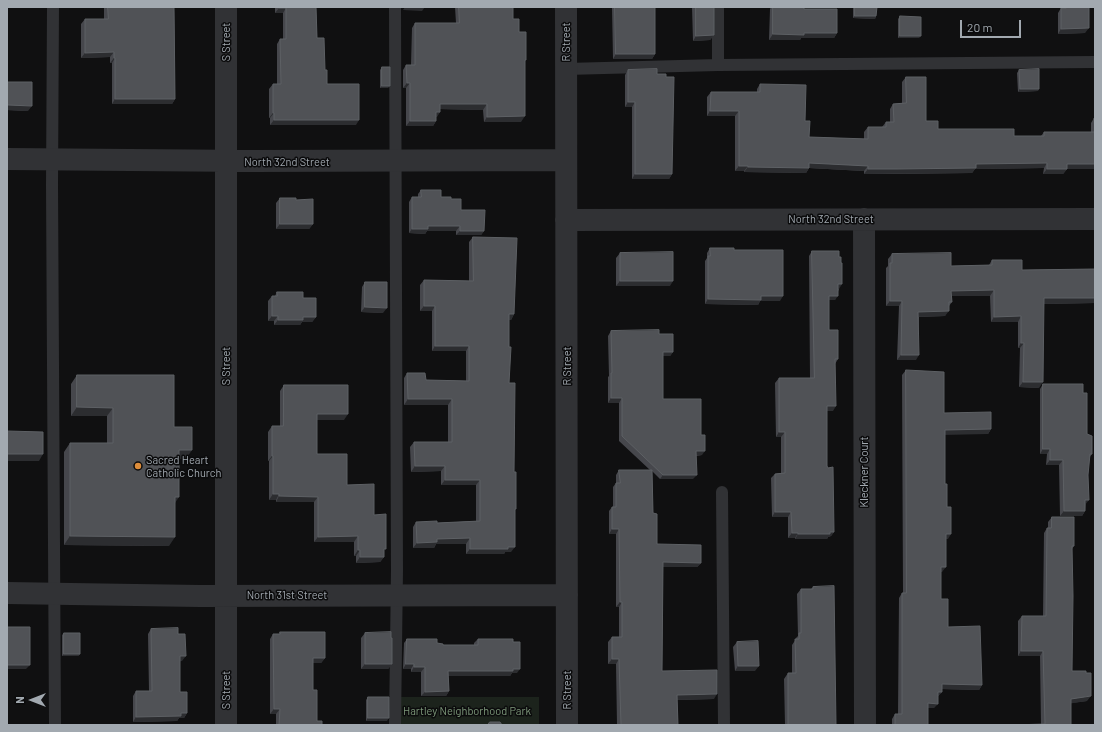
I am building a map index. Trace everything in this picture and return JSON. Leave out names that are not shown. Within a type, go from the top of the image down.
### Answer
[{"type":"street","name":"S Street","points":[[226,7],[226,725]]},
{"type":"street","name":"R Street","points":[[566,7],[567,725]]},
{"type":"street","name":"North 32nd Street","points":[[7,158],[396,162],[566,160]]},
{"type":"street","name":"Kleckner Court","points":[[864,219],[865,725]]},
{"type":"street","name":"North 32nd Street","points":[[566,220],[1095,219]]},
{"type":"street","name":"North 31st Street","points":[[7,593],[226,596],[567,595]]},
{"type":"lane","points":[[53,7],[52,158],[55,725]]},
{"type":"lane","points":[[395,7],[396,725]]},
{"type":"lane","points":[[718,7],[718,65]]},
{"type":"lane","points":[[566,69],[718,65],[1095,62]]},
{"type":"lane","points":[[722,492],[724,725]]},
{"type":"green space","name":"Hartley Neighborhood Park","points":[[395,697],[539,697],[539,725],[395,725]]},
{"type":"building","points":[[108,7],[174,7],[175,99],[115,99],[114,52],[85,53],[85,19],[108,19]]},
{"type":"building","points":[[279,7],[316,7],[317,38],[324,38],[327,84],[359,84],[359,120],[274,120],[273,84],[281,84],[280,39],[286,39],[286,8]]},
{"type":"building","points":[[459,7],[513,7],[513,19],[519,19],[519,32],[526,32],[525,116],[487,117],[487,104],[440,104],[440,112],[436,112],[436,121],[410,121],[410,83],[407,83],[406,65],[415,65],[415,23],[459,23]]},
{"type":"building","points":[[615,7],[655,7],[655,54],[616,54]]},
{"type":"building","points":[[696,7],[714,7],[714,35],[696,36]]},
{"type":"building","points":[[773,7],[837,9],[837,33],[804,33],[804,35],[773,34]]},
{"type":"building","points":[[855,7],[877,7],[876,16],[855,16]]},
{"type":"building","points":[[1089,7],[1089,28],[1061,29],[1061,8]]},
{"type":"building","points":[[900,16],[921,17],[921,36],[900,36]]},
{"type":"building","points":[[382,67],[390,67],[390,86],[382,86]]},
{"type":"building","points":[[657,69],[657,74],[666,74],[666,77],[674,77],[672,174],[635,174],[635,102],[628,102],[628,70]]},
{"type":"building","points":[[1039,69],[1039,89],[1020,89],[1019,70]]},
{"type":"building","points":[[906,77],[926,77],[926,121],[938,121],[938,129],[1014,129],[1014,136],[1044,136],[1044,132],[1095,132],[1095,164],[1067,164],[1067,169],[1047,169],[1047,163],[976,164],[976,168],[897,169],[868,169],[868,166],[809,163],[809,168],[739,166],[739,111],[710,111],[711,92],[760,92],[760,84],[806,85],[805,121],[810,121],[809,137],[868,139],[868,127],[886,127],[886,122],[894,122],[893,104],[906,103]]},
{"type":"building","points":[[8,82],[32,82],[32,106],[8,105]]},
{"type":"building","points":[[421,190],[441,190],[441,197],[461,199],[461,210],[485,210],[484,231],[460,231],[460,226],[428,226],[428,229],[412,229],[412,197],[421,197]]},
{"type":"building","points":[[280,198],[296,198],[296,200],[313,199],[313,224],[280,224]]},
{"type":"building","points":[[473,237],[517,238],[514,314],[509,314],[509,347],[511,347],[509,383],[515,383],[515,547],[508,547],[508,549],[470,549],[470,538],[437,539],[437,542],[417,543],[416,522],[437,521],[437,523],[480,521],[480,480],[445,480],[445,466],[415,466],[414,442],[452,442],[452,399],[408,399],[407,373],[425,373],[426,380],[469,381],[469,346],[435,346],[435,306],[424,306],[424,280],[473,281]]},
{"type":"building","points":[[710,248],[734,248],[734,250],[783,250],[783,296],[761,296],[761,300],[708,299],[708,256],[710,256]]},
{"type":"building","points":[[812,251],[839,251],[839,257],[841,257],[842,263],[842,284],[838,284],[838,296],[829,296],[829,330],[838,330],[838,359],[835,359],[836,406],[827,406],[827,466],[828,468],[833,467],[834,532],[830,532],[830,534],[792,533],[791,512],[775,512],[775,474],[785,473],[785,432],[779,432],[779,378],[814,378]]},
{"type":"building","points":[[673,252],[673,281],[620,281],[620,253]]},
{"type":"building","points":[[951,253],[951,266],[992,265],[992,260],[1022,260],[1022,270],[1095,269],[1095,298],[1044,298],[1043,382],[1023,382],[1024,343],[1021,343],[1021,316],[994,317],[994,290],[951,291],[952,302],[949,302],[949,311],[918,312],[919,355],[901,355],[902,301],[890,301],[890,263],[892,263],[892,254]]},
{"type":"building","points":[[365,282],[387,282],[387,308],[365,307]]},
{"type":"building","points":[[277,292],[303,292],[303,298],[316,298],[316,317],[303,317],[303,320],[278,320],[278,316],[272,316],[272,296],[277,296]]},
{"type":"building","points":[[659,330],[659,334],[673,334],[673,352],[663,352],[663,399],[701,399],[701,435],[705,435],[705,451],[696,451],[697,475],[663,475],[622,436],[622,398],[611,398],[611,331]]},
{"type":"building","points":[[906,370],[944,372],[944,413],[991,412],[991,429],[945,430],[945,484],[947,484],[947,507],[951,507],[951,534],[946,534],[946,567],[941,567],[941,599],[948,599],[948,627],[980,626],[982,685],[942,684],[942,692],[938,692],[938,704],[928,703],[928,725],[895,725],[895,714],[902,714],[902,593],[906,593]]},
{"type":"building","points":[[77,375],[174,375],[174,427],[192,427],[192,450],[179,450],[179,497],[175,497],[175,537],[70,536],[70,443],[113,443],[113,408],[77,407]]},
{"type":"building","points":[[1043,384],[1083,384],[1083,393],[1087,393],[1087,434],[1092,436],[1092,454],[1090,454],[1088,475],[1089,500],[1085,500],[1085,511],[1064,511],[1063,460],[1050,460],[1050,449],[1043,449]]},
{"type":"building","points":[[284,385],[348,385],[348,414],[317,414],[317,454],[347,454],[347,485],[374,484],[374,515],[386,514],[386,549],[384,549],[384,557],[360,557],[360,550],[358,550],[358,536],[318,537],[318,497],[279,496],[279,494],[273,494],[272,426],[283,426]]},
{"type":"building","points":[[7,431],[43,432],[43,454],[7,454]]},
{"type":"building","points":[[619,470],[652,470],[653,513],[657,514],[657,544],[701,545],[701,563],[663,562],[662,671],[717,670],[717,694],[677,695],[678,725],[621,725],[619,659],[612,659],[612,637],[622,637],[619,529],[612,529],[612,507],[616,507],[616,483],[620,483]]},
{"type":"building","points":[[1052,517],[1074,517],[1074,546],[1072,546],[1072,671],[1086,671],[1086,673],[1091,673],[1091,696],[1071,699],[1071,725],[1012,725],[1045,724],[1043,651],[1021,651],[1022,616],[1046,616],[1047,528],[1051,528]]},
{"type":"building","points":[[834,586],[836,725],[788,725],[788,673],[796,673],[795,639],[799,639],[799,633],[801,633],[801,589]]},
{"type":"building","points":[[7,627],[30,627],[30,665],[7,665]]},
{"type":"building","points":[[178,628],[178,634],[185,634],[186,656],[180,656],[180,692],[187,692],[187,713],[181,713],[181,716],[136,717],[136,691],[152,691],[151,629]]},
{"type":"building","points":[[280,632],[325,632],[325,658],[313,658],[313,690],[317,690],[317,721],[322,721],[322,725],[279,725],[280,709],[274,709],[273,634],[280,634]]},
{"type":"building","points":[[391,632],[392,664],[365,664],[365,633]]},
{"type":"building","points":[[64,633],[80,633],[80,654],[64,654]]},
{"type":"building","points":[[407,639],[437,639],[437,643],[443,645],[478,645],[478,639],[513,639],[513,642],[520,642],[520,669],[513,669],[513,671],[448,671],[449,691],[425,692],[425,667],[414,667],[414,664],[406,664]]},
{"type":"building","points":[[758,641],[759,666],[738,666],[737,642]]},
{"type":"building","points":[[368,697],[389,697],[389,718],[368,718]]},
{"type":"building","points":[[490,722],[500,722],[502,725],[488,725]]},
{"type":"place","name":"Sacred Heart Catholic Church","points":[[138,466]]}]
